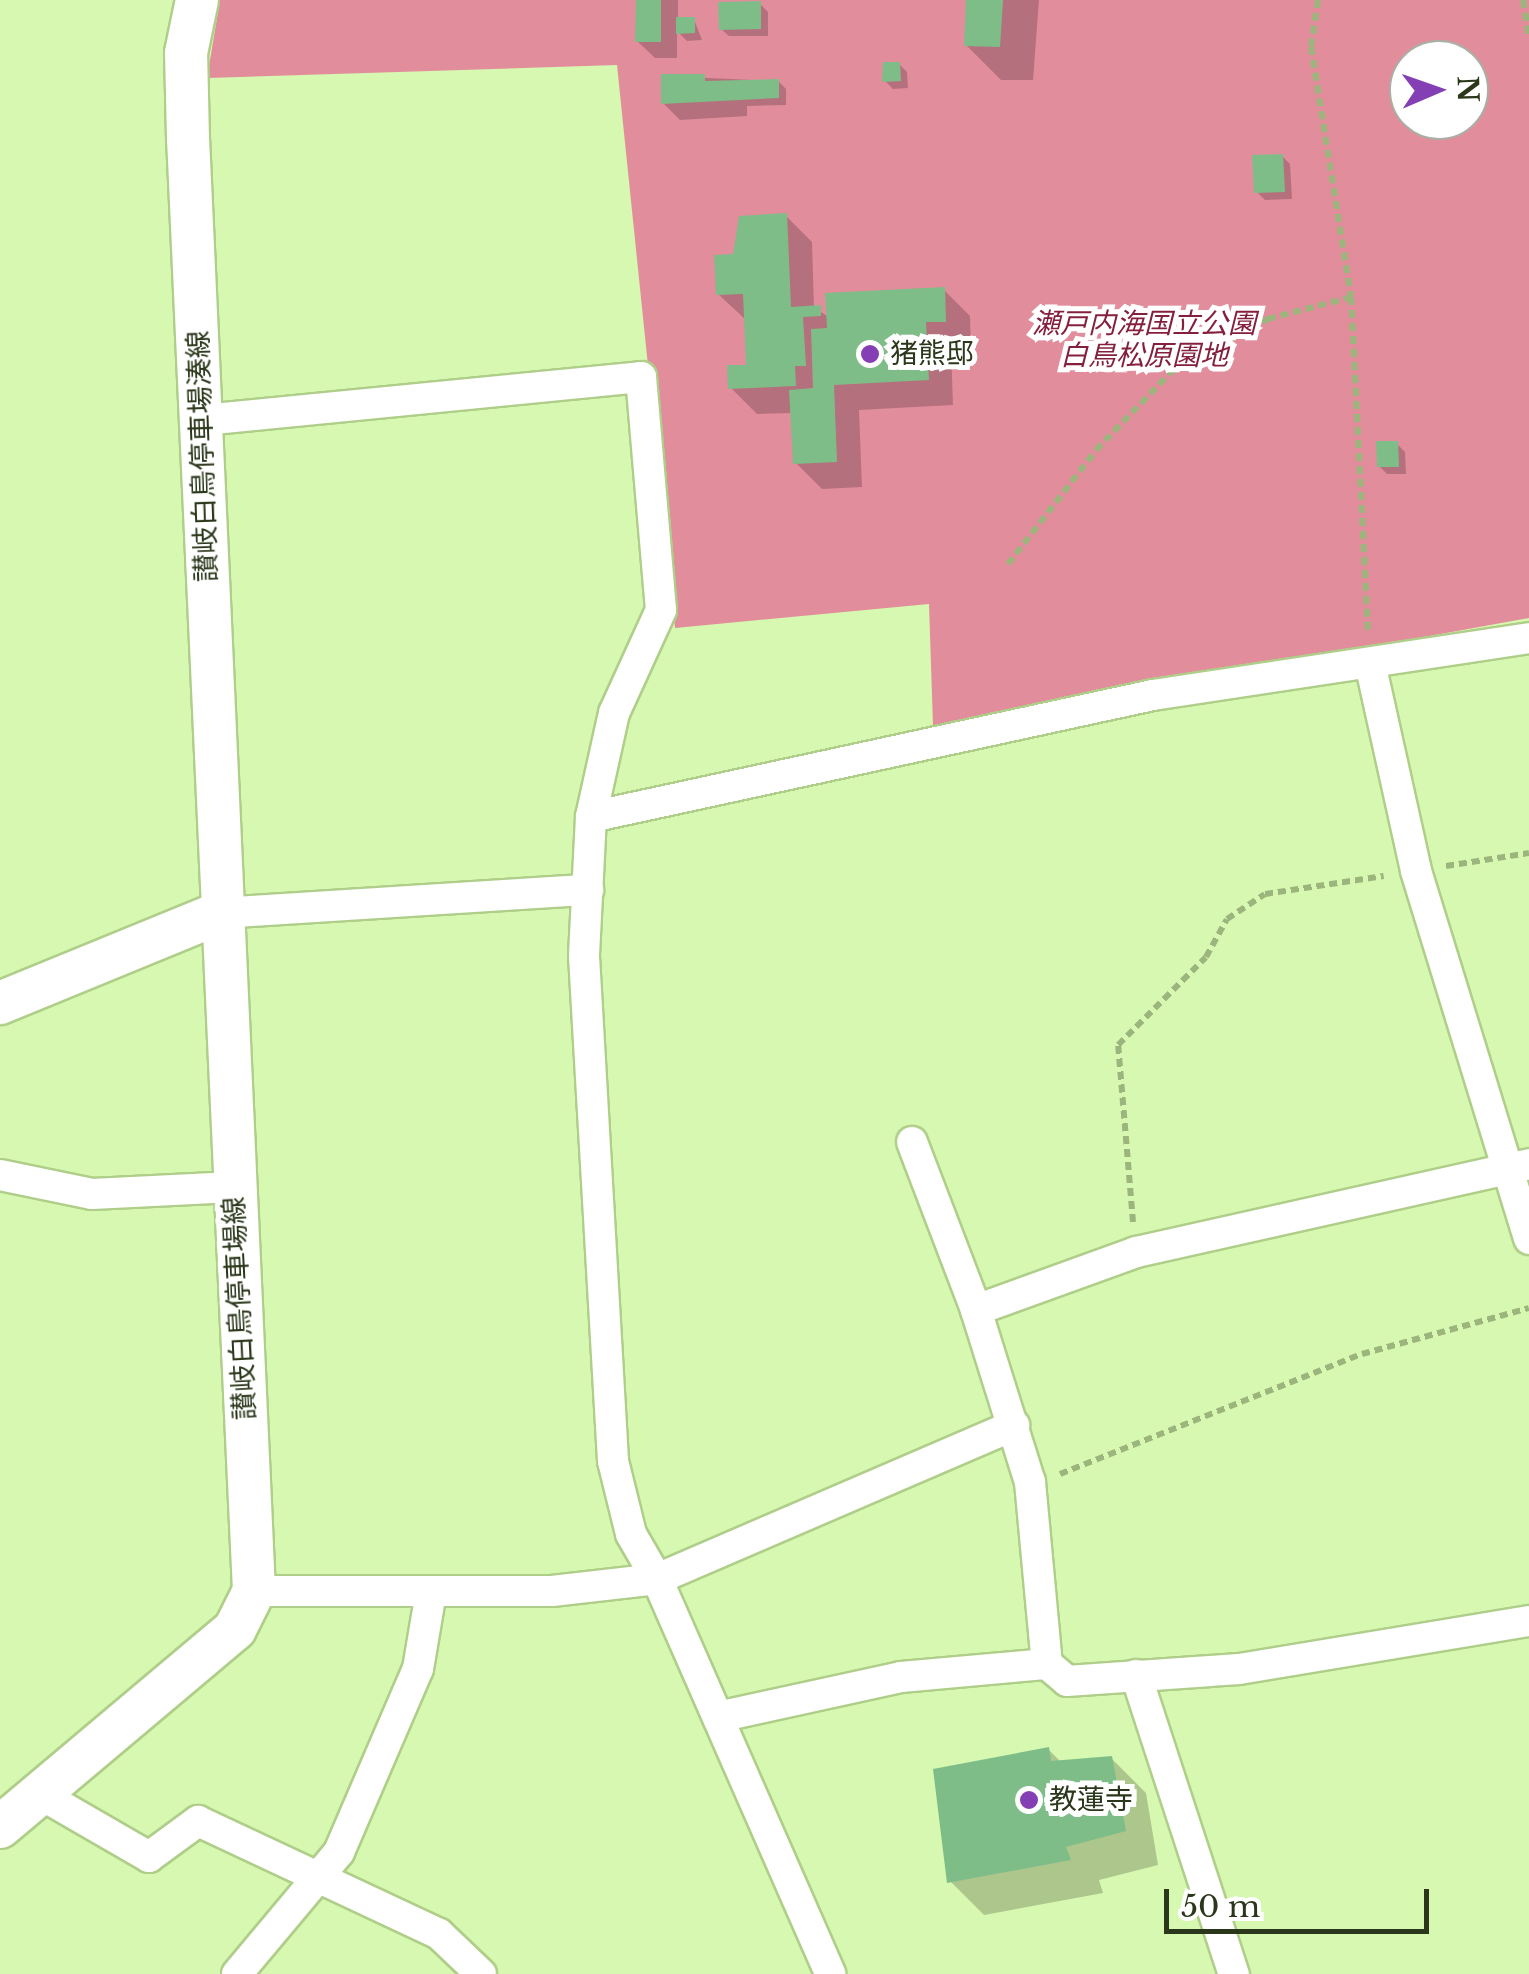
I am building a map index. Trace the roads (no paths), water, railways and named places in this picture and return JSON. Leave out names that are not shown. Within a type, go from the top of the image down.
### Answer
[{"type":"main road","name":"讃岐白鳥停車場湊線","points":[[197,0],[186,53],[220,913]]},
{"type":"main road","points":[[0,1003],[220,913]]},
{"type":"main road","name":"讃岐白鳥停車場線","points":[[220,913],[254,1591]]},
{"type":"main road","points":[[0,1827],[235,1630],[254,1591]]},
{"type":"street","points":[[203,420],[641,377],[661,610],[614,713],[591,817],[584,956],[613,1461],[630,1534],[658,1579],[830,1974]]},
{"type":"street","points":[[591,817],[1153,694],[1529,638]]},
{"type":"street","points":[[1370,663],[1416,871],[1518,1167],[1529,1239]]},
{"type":"street","points":[[220,913],[588,890]]},
{"type":"street","points":[[912,1142],[976,1310],[1014,1425],[1030,1482],[1048,1664],[1067,1682],[1239,1669],[1529,1621]]},
{"type":"street","points":[[976,1310],[1136,1252],[1518,1167]]},
{"type":"street","points":[[0,1176],[92,1194],[234,1187]]},
{"type":"street","points":[[254,1591],[552,1591],[658,1579],[1014,1425]]},
{"type":"street","points":[[237,1974],[322,1878],[377,1771],[418,1669],[431,1592]]},
{"type":"street","points":[[718,1717],[902,1677],[1048,1664]]},
{"type":"street","points":[[1136,1675],[1225,1972]]},
{"type":"street","points":[[40,1794],[150,1857],[198,1821],[439,1934],[481,1974]]},
{"type":"place","name":"猪熊邸","points":[[870,354]]},
{"type":"place","name":"教蓮寺","points":[[1029,1800]]},
{"type":"park label","name":"瀬戸内海国立公園 白鳥松原園地","points":[[1144,340]]}]
